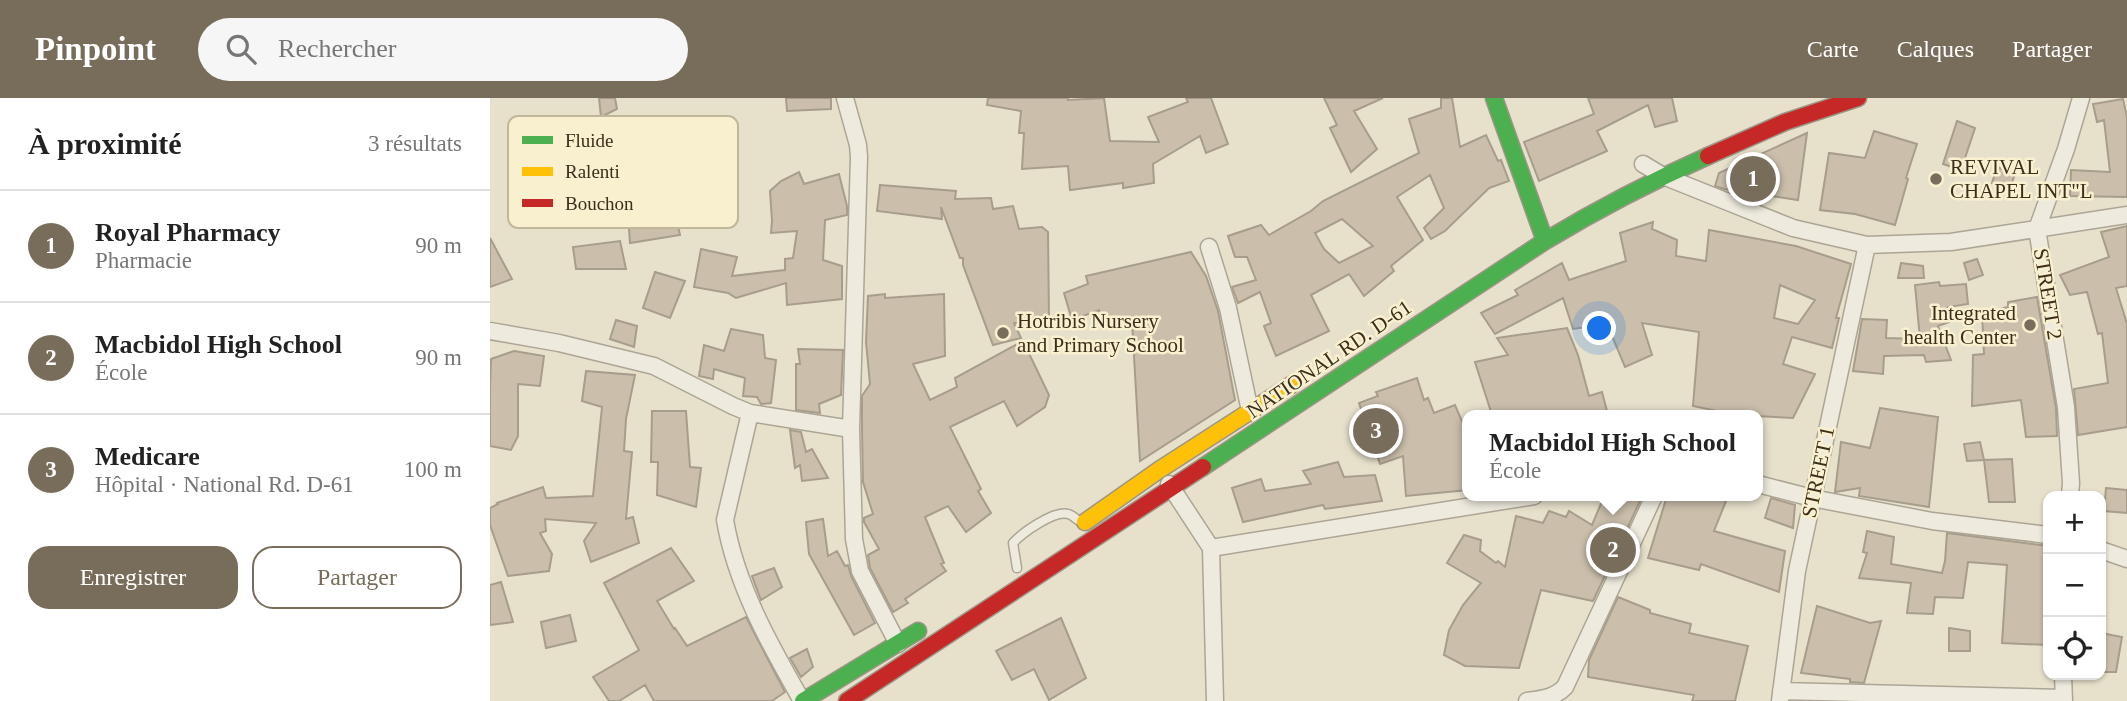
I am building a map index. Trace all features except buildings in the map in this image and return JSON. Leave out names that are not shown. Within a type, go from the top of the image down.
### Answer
[{"type":"main road","points":[[1494,98],[1545,241]]},
{"type":"main road","name":"NATIONAL RD. D-61","points":[[847,701],[1545,241],[1663,176],[1785,122],[1858,98]]},
{"type":"main road","points":[[1637,168],[1666,154]]},
{"type":"main road","name":"NATIONAL RD. D-61","points":[[1077,528],[1159,470],[1308,374]]},
{"type":"main road","points":[[802,701],[931,623]]},
{"type":"street","name":"STREET 2","points":[[2070,491],[2066,407],[2037,229],[2081,98]]},
{"type":"street","points":[[847,106],[859,157],[851,429],[854,539],[860,571],[898,643]]},
{"type":"street","points":[[1637,168],[1793,228],[1867,245],[1951,242],[2127,215]]},
{"type":"street","name":"STREET 1","points":[[1781,696],[1797,571],[1867,245]]},
{"type":"street","points":[[1209,247],[1228,308],[1250,411]]},
{"type":"street","points":[[490,331],[559,343],[654,366],[750,413],[851,429]]},
{"type":"street","points":[[750,413],[725,520],[727,536],[759,622],[802,701]]},
{"type":"street","points":[[1159,470],[1211,548],[1215,701]]},
{"type":"street","points":[[1763,485],[1812,498],[1933,521],[2043,534]]},
{"type":"street","points":[[1211,548],[1503,501]]},
{"type":"street","points":[[1527,701],[1547,699],[1565,687],[1652,501]]},
{"type":"street","points":[[2106,552],[2127,559]]},
{"type":"street","points":[[1781,696],[2064,700],[2063,680]]},
{"type":"lane","points":[[1017,568],[1013,543],[1022,533],[1058,514],[1069,514],[1077,528]]},
{"type":"traffic: fast","points":[[1494,98],[1545,241]]},
{"type":"traffic: fast","points":[[1203,467],[1545,241],[1625,196],[1708,156]]},
{"type":"traffic: fast","points":[[803,701],[918,631]]},
{"type":"traffic: slow","points":[[1085,522],[1159,470],[1294,383]]},
{"type":"traffic: jam","points":[[1708,156],[1785,122],[1858,98]]},
{"type":"traffic: jam","points":[[847,701],[1203,467]]},
{"type":"place","name":"Royal Pharmacy","points":[[1753,179]]},
{"type":"place","name":"REVIVAL CHAPEL INT\"L","points":[[1936,179]]},
{"type":"place","name":"Integrated health Center","points":[[2030,325]]},
{"type":"place","name":"Hotribis Nursery and Primary School","points":[[1003,333]]},
{"type":"place","name":"Medicare","points":[[1376,431]]},
{"type":"place","name":"Macbidol High School","points":[[1613,550]]}]
